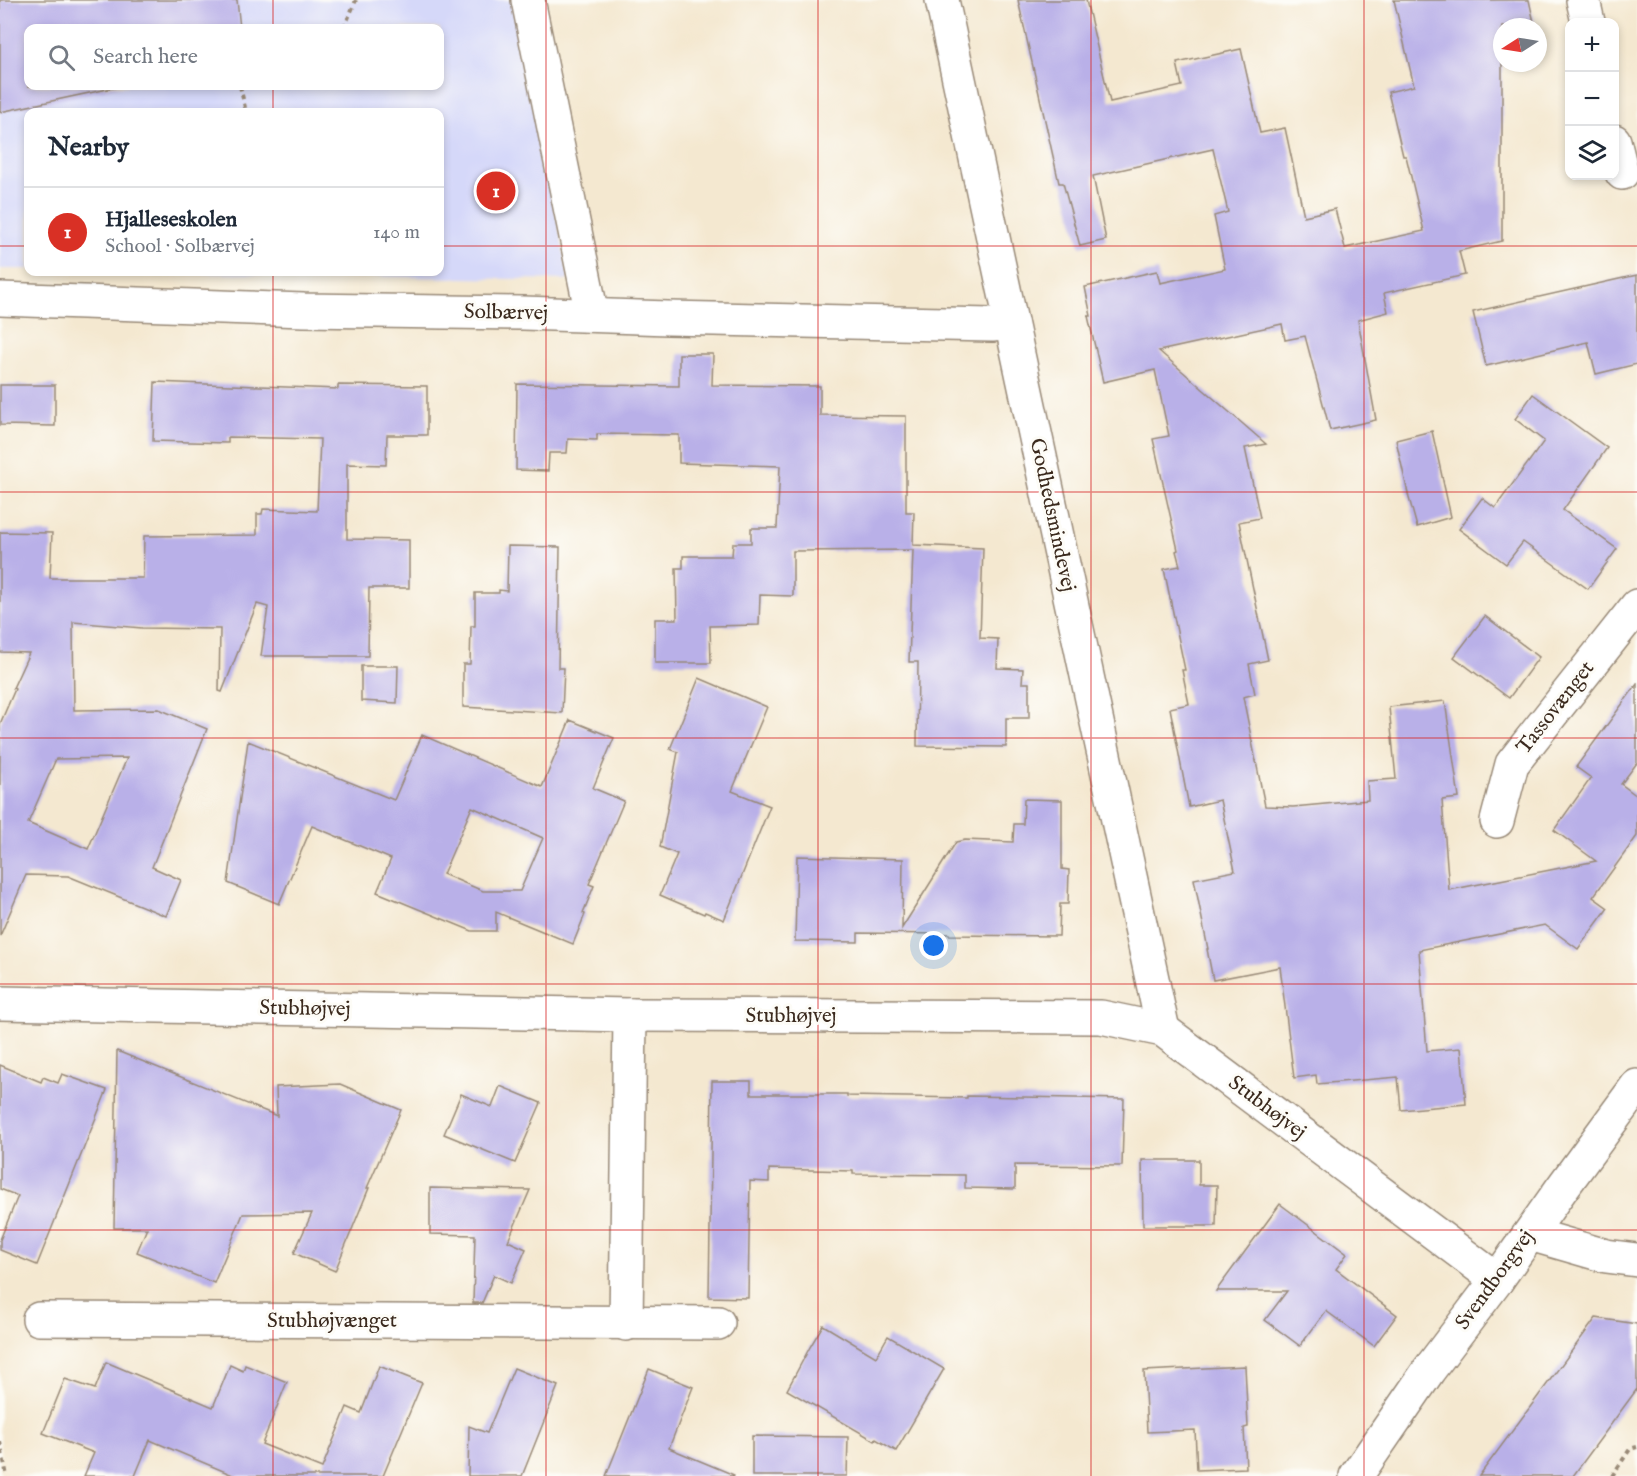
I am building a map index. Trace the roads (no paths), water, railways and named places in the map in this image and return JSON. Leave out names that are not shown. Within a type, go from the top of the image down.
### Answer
[{"type":"street","points":[[528,0],[592,315]]},
{"type":"street","name":"Godhedsmindevej","points":[[942,0],[1163,1030]]},
{"type":"street","points":[[1583,0],[1587,18]]},
{"type":"street","points":[[1619,161],[1622,173]]},
{"type":"street","name":"Solbærvej","points":[[0,299],[304,310],[992,325],[1011,323]]},
{"type":"street","name":"Tassovænget","points":[[1497,821],[1512,764],[1637,606]]},
{"type":"street","name":"Stubhøjvej","points":[[0,1003],[630,1015],[1101,1017],[1163,1030],[1497,1280]]},
{"type":"street","points":[[626,1323],[630,1015]]},
{"type":"street","name":"Svendborgvej","points":[[1356,1476],[1429,1370],[1637,1086]]},
{"type":"street","points":[[1530,1234],[1606,1256],[1637,1260]]},
{"type":"street","name":"Stubhøjvænget","points":[[39,1319],[718,1323]]},
{"type":"place","name":"Hjalleseskolen","points":[[496,191]]}]
